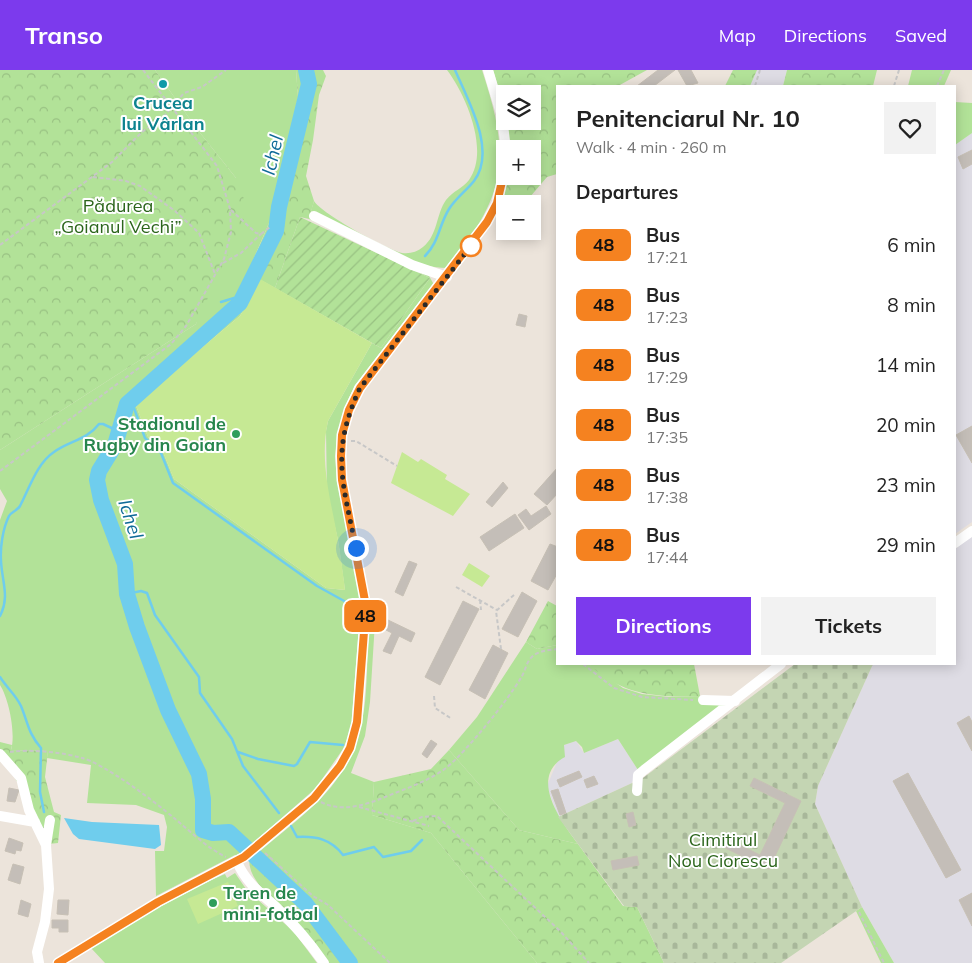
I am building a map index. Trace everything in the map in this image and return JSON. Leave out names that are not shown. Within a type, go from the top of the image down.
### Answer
[{"type":"street","points":[[488,70],[502,117],[505,140]]},
{"type":"street","points":[[58,963],[158,902],[240,860],[314,798],[340,766],[354,736],[366,606],[342,480],[342,435],[349,410],[360,388],[447,278],[487,222],[497,203],[501,185]]},
{"type":"street","points":[[314,216],[412,265],[447,278]]},
{"type":"street","points":[[956,542],[972,531]]},
{"type":"street","points":[[638,791],[638,775],[780,665]]},
{"type":"street","points":[[703,700],[735,701]]},
{"type":"street","points":[[0,755],[21,778],[29,810],[46,845]]},
{"type":"street","points":[[0,816],[35,822]]},
{"type":"street","points":[[39,963],[37,952],[45,922],[49,889],[46,845],[50,820]]},
{"type":"street","points":[[240,860],[244,876],[254,889],[297,930],[324,963]]},
{"type":"path","points":[[0,471],[171,344],[186,326],[221,264],[231,232],[230,210],[217,166],[142,70]]},
{"type":"path","points":[[0,245],[112,162],[142,132],[165,116],[171,106],[184,93],[202,86],[226,70]]},
{"type":"path","points":[[754,85],[760,70]]},
{"type":"path","points":[[894,85],[899,70]]},
{"type":"path","points":[[937,85],[944,70]]},
{"type":"path","points":[[93,176],[126,181],[140,186],[175,211],[199,233],[215,274]]},
{"type":"path","points":[[230,210],[246,226],[261,234]]},
{"type":"path","points":[[221,264],[241,253],[270,227]]},
{"type":"path","points":[[356,441],[397,466]]},
{"type":"path","points":[[456,587],[498,610]]},
{"type":"path","points":[[498,610],[515,594]]},
{"type":"path","points":[[480,600],[481,610]]},
{"type":"path","points":[[498,610],[501,649]]},
{"type":"path","points":[[359,807],[415,785],[446,768],[501,705],[522,677],[530,658],[546,650],[556,650]]},
{"type":"path","points":[[584,665],[614,688],[642,698],[703,700]]},
{"type":"path","points":[[434,696],[435,708],[452,719]]},
{"type":"path","points":[[0,755],[15,752],[35,752],[83,758],[101,766],[168,812],[214,851],[240,860]]},
{"type":"path","points":[[314,798],[326,804],[359,807],[429,826]]},
{"type":"path","points":[[413,821],[422,817],[436,816],[560,931],[589,963]]},
{"type":"path","points":[[257,846],[313,896],[328,905],[390,963]]},
{"type":"path","points":[[859,912],[884,963]]},
{"type":"shaded area","points":[[757,70],[787,70],[783,85],[750,85]]},
{"type":"shaded area","points":[[972,133],[972,522],[956,533],[956,144]]},
{"type":"shaded area","points":[[972,535],[972,963],[894,963],[862,907],[815,804],[818,786],[873,665],[956,665],[956,548]]},
{"type":"shaded area","points":[[618,739],[638,770],[632,783],[558,817],[547,786],[564,745],[576,741],[584,753]]},
{"type":"green space","name":"Pădurea „Goianul Vechi”","points":[[0,70],[155,70],[197,129],[236,178],[244,199],[245,217],[196,324],[0,450]]},
{"type":"green space","points":[[155,70],[296,70],[298,97],[269,223],[248,272],[260,279],[240,316],[135,403],[148,437],[163,452],[174,479],[326,588],[345,590],[338,540],[327,492],[326,431],[328,421],[372,343],[381,348],[430,278],[309,219],[310,217],[428,274],[433,283],[432,289],[383,352],[338,434],[335,456],[337,481],[361,599],[351,730],[343,749],[316,788],[237,857],[235,855],[156,896],[155,851],[164,851],[167,827],[164,815],[136,805],[87,803],[91,765],[47,758],[48,751],[11,750],[13,735],[11,717],[0,685],[0,520],[7,501],[0,489],[0,450],[196,324],[236,178],[197,129]]},
{"type":"green space","points":[[296,70],[323,70],[326,76],[319,95],[306,176],[314,201],[309,219],[300,217],[275,288],[248,273],[269,223],[298,97]]},
{"type":"green space","points":[[447,70],[482,70],[492,102],[499,140],[496,140],[496,182],[492,196],[482,218],[448,268],[414,262],[396,255],[311,211],[314,201],[319,207],[355,230],[402,253],[416,251],[423,247],[432,237],[446,200],[469,180],[475,168],[477,154],[473,124],[468,108]]},
{"type":"green space","points":[[493,70],[647,70],[620,85],[556,85],[556,174],[547,177],[541,184],[541,140],[509,140],[508,130],[541,130],[541,85],[498,85]]},
{"type":"green space","points":[[733,70],[757,70],[750,85],[726,85]]},
{"type":"green space","points":[[787,70],[877,70],[873,85],[783,85]]},
{"type":"green space","points":[[912,70],[951,70],[944,85],[908,85]]},
{"type":"green space","points":[[956,102],[972,103],[972,133],[956,144]]},
{"type":"green space","points":[[505,185],[540,185],[532,195],[502,195]]},
{"type":"green space","points":[[300,217],[430,278],[381,348],[275,288]]},
{"type":"green space","name":"Stadionul de Rugby din Goian","points":[[260,279],[372,343],[328,421],[326,436],[325,466],[345,590],[326,588],[174,479],[163,452],[148,437],[135,403],[240,316]]},
{"type":"green space","points":[[402,452],[418,462],[421,459],[447,475],[445,479],[470,494],[453,516],[391,483]]},
{"type":"green space","points":[[469,563],[490,576],[482,587],[462,575]]},
{"type":"green space","points":[[548,601],[556,605],[556,645],[537,649],[526,642]]},
{"type":"green space","points":[[376,606],[370,702],[365,736],[351,773],[374,782],[372,815],[431,833],[537,963],[354,963],[306,898],[259,852],[298,820],[330,789],[353,752],[365,702],[370,610]]},
{"type":"green space","points":[[526,642],[537,649],[556,645],[556,665],[590,665],[623,688],[642,694],[669,697],[700,696],[700,704],[729,703],[638,770],[618,739],[584,753],[582,747],[576,741],[564,745],[565,757],[554,766],[549,776],[548,787],[557,812],[578,844],[519,830],[449,750],[477,717]]},
{"type":"green space","points":[[590,665],[694,665],[700,696],[669,696],[640,692],[614,682]]},
{"type":"green space","name":"Cimitirul Nou Ciorescu","points":[[794,665],[873,665],[818,786],[815,804],[862,907],[781,963],[664,963],[637,907],[624,906],[558,817],[643,778]]},
{"type":"green space","points":[[0,742],[12,745],[11,750],[48,751],[45,777],[54,812],[61,815],[58,843],[49,844],[0,751]]},
{"type":"green space","points":[[449,750],[519,830],[578,844],[623,906],[637,907],[664,963],[537,963],[431,833],[372,815],[374,782],[431,769]]},
{"type":"green space","points":[[259,852],[306,898],[354,963],[328,963],[289,913],[260,886],[254,878],[249,860]]},
{"type":"green space","points":[[235,873],[246,889],[294,932],[317,963],[105,963],[91,948],[184,892],[225,874],[227,878]]},
{"type":"green space","name":"Teren de mini-fotbal","points":[[228,882],[238,906],[198,924],[187,899]]},
{"type":"green space","points":[[862,907],[894,963],[881,963],[856,911]]},
{"type":"water","points":[[64,818],[92,822],[159,825],[161,845],[155,849],[79,839],[73,834]]},
{"type":"building","points":[[658,70],[675,70],[655,85],[638,85]]},
{"type":"building","points":[[678,70],[691,70],[698,83],[686,85]]},
{"type":"building","points":[[972,150],[972,164],[963,169],[958,157]]},
{"type":"building","points":[[519,314],[527,316],[525,327],[516,325]]},
{"type":"building","points":[[972,426],[972,463],[956,435]]},
{"type":"building","points":[[556,469],[556,495],[547,505],[534,494]]},
{"type":"building","points":[[503,482],[508,488],[492,507],[486,502]]},
{"type":"building","points":[[546,506],[551,514],[529,530],[518,515],[526,509],[531,516]]},
{"type":"building","points":[[515,514],[524,528],[489,551],[480,537]]},
{"type":"building","points":[[550,544],[556,546],[556,576],[548,590],[531,581]]},
{"type":"building","points":[[409,561],[417,564],[403,596],[395,592]]},
{"type":"building","points":[[522,592],[537,601],[518,637],[502,629]]},
{"type":"building","points":[[463,601],[479,609],[440,685],[425,677]]},
{"type":"building","points":[[388,620],[415,633],[411,642],[399,636],[391,654],[383,651],[392,633],[384,629]]},
{"type":"building","points":[[493,645],[508,653],[485,699],[469,690]]},
{"type":"building","points":[[969,716],[972,722],[972,751],[957,723]]},
{"type":"building","points":[[431,740],[437,744],[427,758],[422,754]]},
{"type":"building","points":[[579,771],[582,777],[560,787],[557,780]]},
{"type":"building","points":[[908,773],[961,870],[946,878],[893,781]]},
{"type":"building","points":[[594,776],[598,784],[587,788],[584,780]]},
{"type":"building","points":[[754,778],[801,801],[769,869],[721,846],[725,838],[760,855],[785,803],[750,786]]},
{"type":"building","points":[[9,788],[19,790],[15,802],[7,801]]},
{"type":"building","points":[[558,789],[566,813],[560,815],[551,791]]},
{"type":"building","points":[[633,812],[636,825],[629,827],[626,814]]},
{"type":"building","points":[[9,838],[23,843],[21,851],[16,850],[15,854],[5,851]]},
{"type":"building","points":[[637,856],[639,865],[613,870],[611,861]]},
{"type":"building","points":[[13,864],[24,867],[20,884],[8,880]]},
{"type":"building","points":[[972,893],[972,926],[959,900]]},
{"type":"building","points":[[21,900],[31,904],[28,917],[18,914]]},
{"type":"building","points":[[58,900],[69,900],[68,915],[57,914]]},
{"type":"building","points":[[52,920],[68,920],[68,932],[59,932],[59,928],[52,928]]},
{"type":"waterway","name":"Ichel","points":[[306,70],[309,84],[279,207],[276,231],[240,303],[127,404],[115,445],[99,471],[97,480],[101,500],[125,564],[127,594],[137,627],[168,710],[199,774],[203,799],[203,830],[213,833],[229,832],[305,903],[350,963]]},
{"type":"waterway","points":[[425,256],[430,251],[449,209],[474,181],[480,169],[483,155],[482,141],[473,110],[455,70]]},
{"type":"waterway","points":[[221,302],[234,298],[241,301]]},
{"type":"waterway","points":[[131,400],[145,438],[161,453],[173,483],[317,586],[355,607]]},
{"type":"waterway","points":[[0,616],[5,602],[1,556],[4,532],[9,516],[20,506],[38,469],[54,452],[89,434],[99,424],[118,431]]},
{"type":"waterway","points":[[127,594],[141,591],[147,593],[155,615],[199,677],[200,693],[232,739],[243,766],[279,813]]},
{"type":"waterway","points":[[0,677],[19,702],[31,733],[41,748],[40,792],[44,812]]},
{"type":"waterway","points":[[238,752],[258,759],[294,766],[310,742],[343,745]]},
{"type":"waterway","points":[[291,826],[297,837],[311,837],[323,840],[333,845],[343,855],[374,847],[383,857],[411,851],[422,840]]},
{"type":"bus line","name":"48","points":[[58,963],[158,902],[237,862],[314,798],[340,766],[350,748],[357,722],[366,606],[363,582],[342,480],[342,435],[349,410],[360,388],[447,278],[476,238],[497,203],[502,185]]},
{"type":"place","name":"Crucea lui Vârlan","points":[[163,84]]},
{"type":"place","name":"Stadionul de Rugby din Goian","points":[[236,434]]},
{"type":"place","name":"Teren de mini-fotbal","points":[[213,903]]},
{"type":"route","points":[[356,548],[342,480],[341,442],[349,410],[360,388],[471,246]]}]
